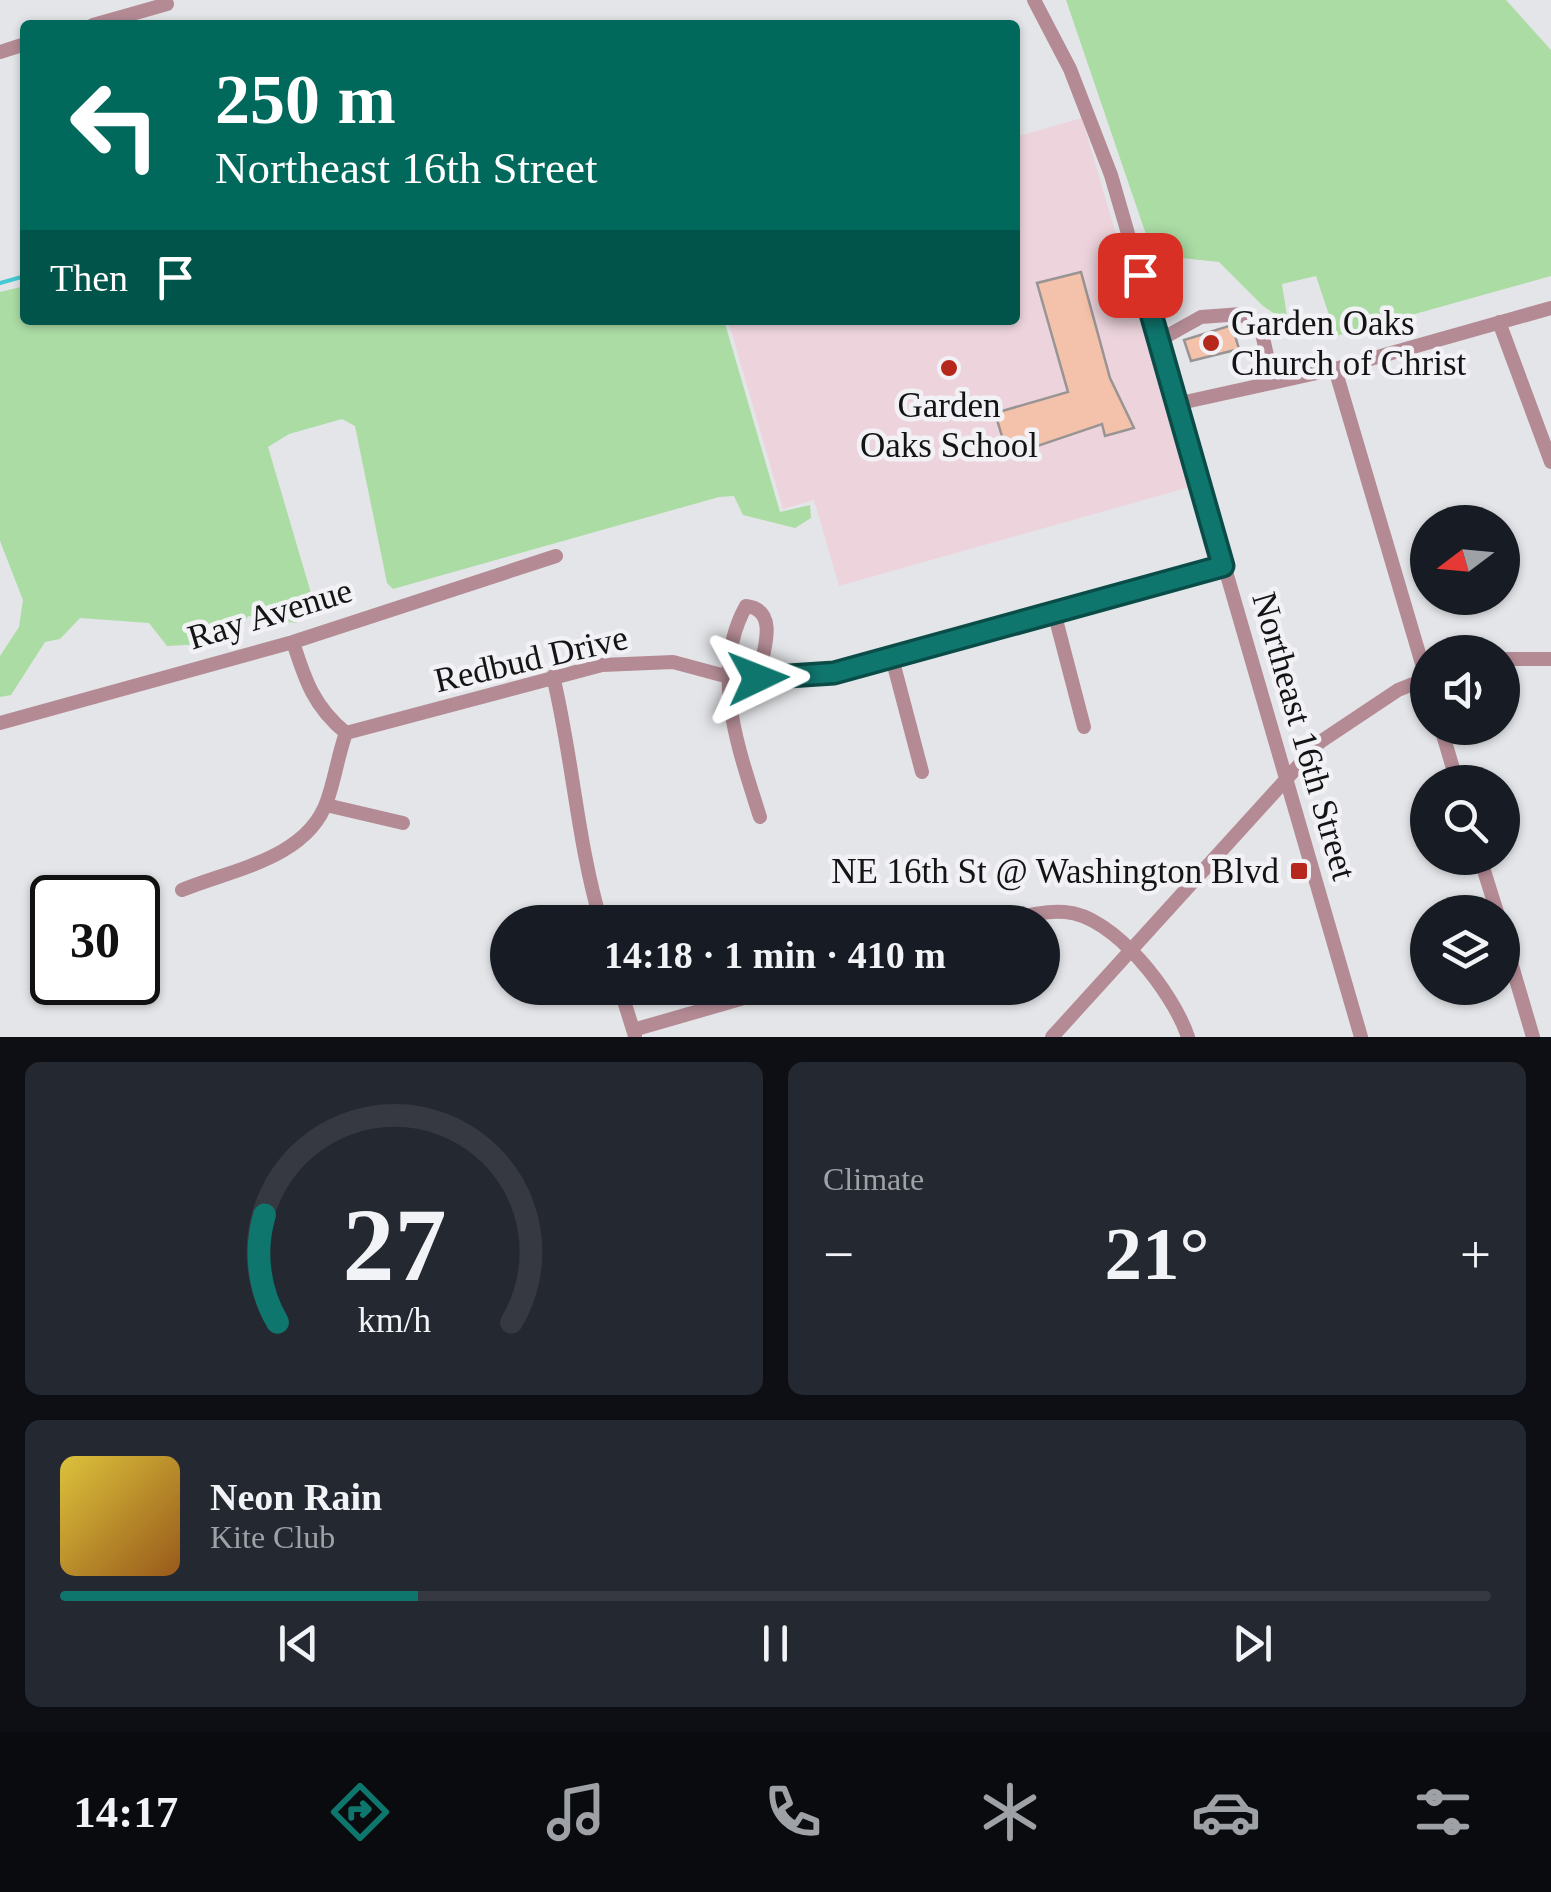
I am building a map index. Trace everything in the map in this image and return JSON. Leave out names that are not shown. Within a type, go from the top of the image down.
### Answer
[{"type":"street","name":"Northeast 16th Street","points":[[1034,0],[1059,44],[1111,176],[1361,1037]]},
{"type":"street","points":[[111,20],[167,4]]},
{"type":"street","points":[[1176,404],[1335,369],[1551,308]]},
{"type":"street","points":[[1158,341],[1201,317],[1241,314],[1261,329],[1273,382]]},
{"type":"street","points":[[1499,322],[1551,462]]},
{"type":"street","points":[[1335,369],[1414,635]]},
{"type":"street","name":"Ray Avenue","points":[[0,723],[293,642],[556,556]]},
{"type":"street","name":"Redbud Drive","points":[[346,732],[553,676],[638,662],[700,666],[730,678],[834,673],[1223,566]]},
{"type":"street","points":[[758,678],[768,633],[766,616],[757,607],[746,606],[739,618],[727,700],[760,817]]},
{"type":"street","points":[[1054,612],[1084,727]]},
{"type":"street","points":[[182,890],[252,866],[286,849],[308,830],[326,805],[346,732],[322,713],[308,688],[293,642]]},
{"type":"street","points":[[892,658],[922,772]]},
{"type":"street","points":[[1520,659],[1551,658]]},
{"type":"street","points":[[553,676],[577,787],[582,853],[596,905]]},
{"type":"street","points":[[1052,1037],[1320,742],[1410,686]]},
{"type":"street","points":[[326,805],[403,823]]},
{"type":"street","points":[[1060,913],[1067,912],[1097,924],[1129,948],[1170,998],[1188,1037]]},
{"type":"street","points":[[1520,995],[1532,1037]]},
{"type":"street","points":[[625,1005],[634,1034],[725,1005]]},
{"type":"shaded area","name":"Garden Oaks School","points":[[1082,118],[1190,487],[839,586],[814,500],[783,509],[729,325],[1020,325],[1020,136]]},
{"type":"green space","points":[[1066,0],[1506,0],[1551,50],[1551,276],[1336,336],[1316,276],[1282,284],[1288,323],[1263,306],[1219,262],[1153,255]]},
{"type":"green space","points":[[20,287],[20,325],[725,325],[780,512],[810,505],[811,518],[795,528],[743,515],[734,496],[719,497],[393,589],[387,583],[355,426],[342,419],[289,434],[268,447],[313,600],[308,617],[296,623],[248,616],[239,634],[204,644],[167,646],[149,623],[80,618],[60,639],[45,642],[11,695],[0,697],[0,656],[19,627],[23,600],[0,541],[0,292]]},
{"type":"building","points":[[1081,272],[1110,378],[1134,428],[1105,436],[1102,424],[1008,456],[995,413],[1068,392],[1037,283]]},
{"type":"building","points":[[1232,325],[1239,349],[1191,361],[1184,340]]},
{"type":"waterway","points":[[0,283],[20,277]]},
{"type":"place","name":"Garden Oaks Church of Christ","points":[[1211,343]]},
{"type":"place","name":"Garden Oaks School","points":[[949,368]]},
{"type":"place","name":"NE 16th St @ Washington Blvd","points":[[1299,871]]},
{"type":"route","points":[[758,678],[790,680],[834,673],[1223,566],[1140,275]]}]
